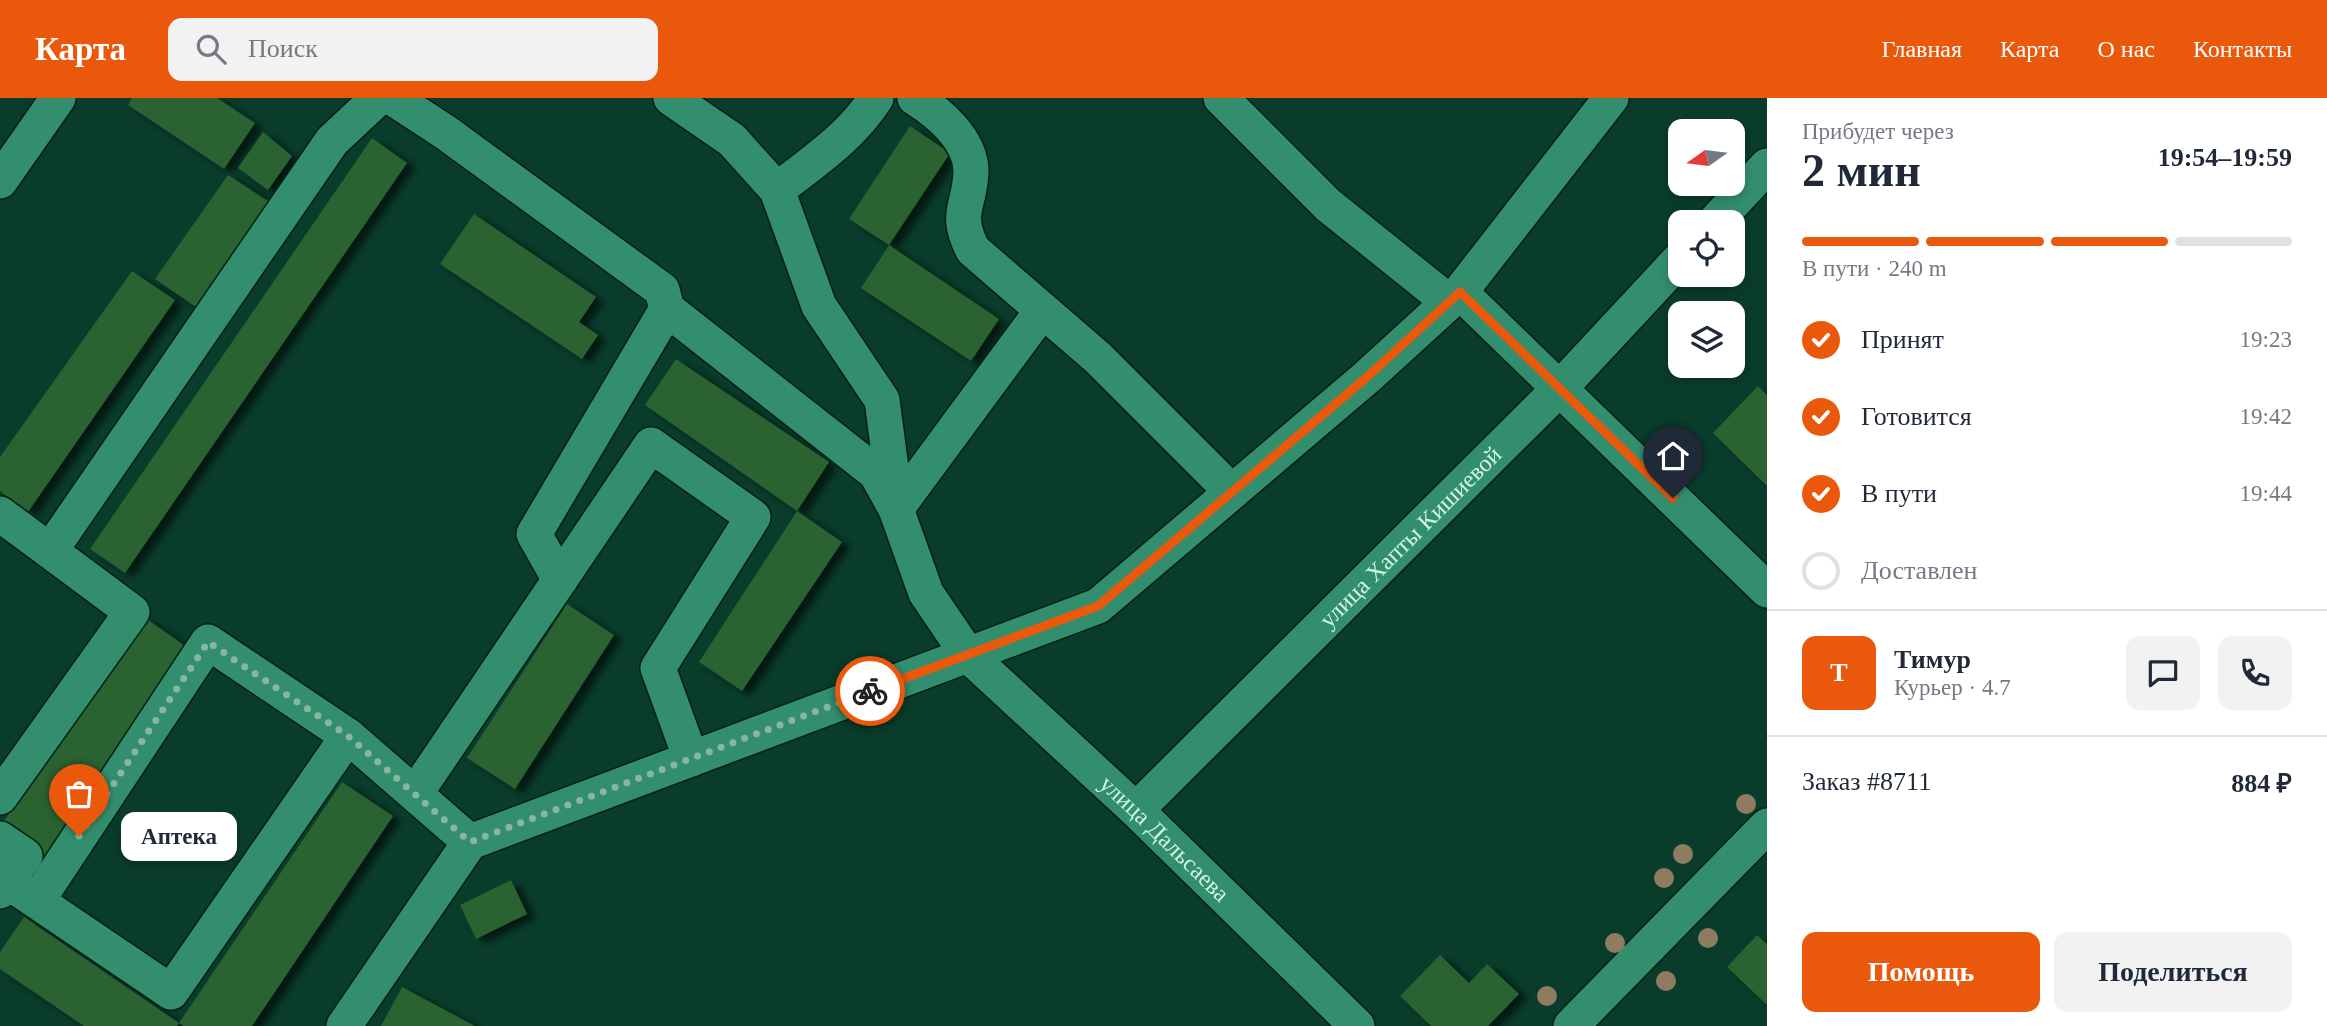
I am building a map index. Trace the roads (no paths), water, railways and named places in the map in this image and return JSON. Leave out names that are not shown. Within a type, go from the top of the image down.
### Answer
[{"type":"street","points":[[5,162],[58,98]]},
{"type":"street","points":[[50,551],[332,141],[378,98]]},
{"type":"street","points":[[393,98],[662,290],[667,309],[876,472],[896,509]]},
{"type":"street","points":[[671,98],[732,140],[777,190],[819,306],[882,400],[896,509]]},
{"type":"street","points":[[777,190],[834,146],[864,117],[876,98]]},
{"type":"street","points":[[915,98],[948,122],[965,148],[971,168],[963,210],[963,232],[973,250],[1098,358],[1232,492]]},
{"type":"street","points":[[1221,98],[1328,205],[1454,297],[1560,388],[1767,590]]},
{"type":"street","points":[[344,1026],[470,842],[1098,606],[1367,377],[1454,297],[1611,98]]},
{"type":"street","points":[[1726,210],[1767,166]]},
{"type":"street","name":"улица Хапты Кишиевой","points":[[1136,810],[1560,388],[1668,272]]},
{"type":"street","points":[[560,580],[534,534],[667,309]]},
{"type":"street","points":[[896,509],[1042,312]]},
{"type":"street","points":[[415,794],[651,445],[753,517],[658,668],[691,759]]},
{"type":"street","name":"улица Дальсаева","points":[[896,509],[926,593],[968,655],[1136,810],[1357,1026]]},
{"type":"street","points":[[0,514],[132,612],[0,797]]},
{"type":"street","points":[[37,901],[208,642],[348,736],[470,842]]},
{"type":"street","points":[[0,839],[25,856],[4,886],[37,901],[171,992],[348,736]]},
{"type":"street","points":[[1572,1026],[1767,826]]},
{"type":"place","name":"Аптека","points":[[79,836]]}]
